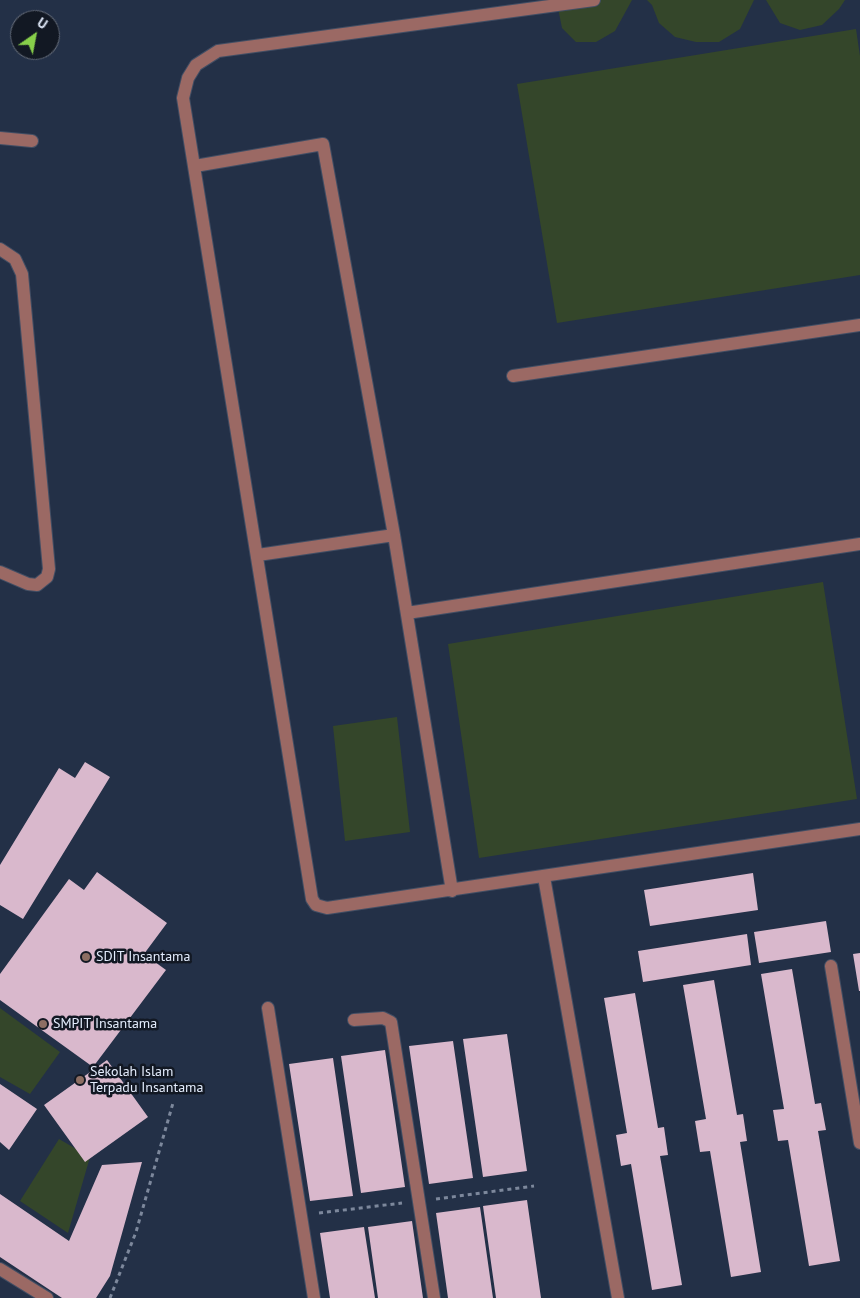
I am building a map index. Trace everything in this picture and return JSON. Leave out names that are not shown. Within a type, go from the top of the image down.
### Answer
[{"type":"street","points":[[594,0],[218,51],[196,65],[188,78],[183,98],[312,899],[316,904],[327,908],[544,878],[860,829]]},
{"type":"street","points":[[0,138],[32,141]]},
{"type":"street","points":[[195,166],[323,144],[394,535],[452,891]]},
{"type":"street","points":[[0,249],[15,259],[22,274],[49,569],[46,577],[37,585],[28,584],[0,572]]},
{"type":"street","points":[[512,376],[860,326]]},
{"type":"street","points":[[258,555],[394,535]]},
{"type":"street","points":[[407,613],[860,544]]},
{"type":"street","points":[[544,878],[618,1298]]},
{"type":"street","points":[[831,966],[860,1144]]},
{"type":"street","points":[[268,1008],[314,1298]]},
{"type":"street","points":[[354,1020],[384,1018],[391,1022],[434,1298]]},
{"type":"street","points":[[0,1269],[47,1298]]},
{"type":"path","points":[[110,1298],[136,1232],[173,1103]]},
{"type":"green space","points":[[541,0],[632,0],[615,31],[596,42],[576,42],[562,28],[558,8]]},
{"type":"green space","points":[[647,0],[754,0],[740,29],[719,42],[696,42],[675,37],[659,23],[652,5]]},
{"type":"green space","points":[[766,0],[845,0],[839,9],[822,25],[800,30],[780,23]]},
{"type":"green space","points":[[856,29],[860,56],[860,275],[557,323],[517,84]]},
{"type":"green space","points":[[823,582],[857,799],[479,858],[448,644]]},
{"type":"green space","points":[[397,717],[410,832],[345,841],[333,726]]},
{"type":"green space","points":[[0,1008],[60,1052],[30,1094],[0,1077]]},
{"type":"green space","points":[[59,1139],[90,1157],[68,1233],[20,1201]]},
{"type":"building","points":[[85,762],[110,777],[23,919],[0,905],[0,865],[59,768],[75,778]]},
{"type":"building","points":[[97,872],[167,923],[144,954],[166,970],[93,1067],[0,1000],[0,974],[69,879],[84,890]]},
{"type":"building","points":[[753,873],[758,910],[650,926],[644,890]]},
{"type":"building","points":[[826,921],[831,952],[759,963],[754,932]]},
{"type":"building","points":[[747,934],[751,965],[643,982],[638,951]]},
{"type":"building","points":[[860,953],[860,991],[859,991],[853,954]]},
{"type":"building","points":[[792,969],[815,1104],[821,1103],[826,1130],[818,1131],[840,1261],[809,1266],[788,1140],[778,1141],[773,1110],[784,1109],[761,974]]},
{"type":"building","points":[[714,980],[737,1115],[743,1114],[747,1141],[740,1142],[761,1272],[731,1277],[710,1151],[700,1152],[695,1121],[706,1119],[683,985]]},
{"type":"building","points":[[635,993],[658,1128],[664,1127],[668,1155],[660,1156],[682,1285],[652,1290],[631,1164],[621,1166],[616,1135],[627,1133],[604,998]]},
{"type":"building","points":[[507,1034],[527,1171],[483,1177],[463,1039]]},
{"type":"building","points":[[453,1041],[473,1178],[429,1184],[409,1046]]},
{"type":"building","points":[[385,1050],[405,1187],[361,1193],[341,1056]]},
{"type":"building","points":[[333,1058],[353,1196],[310,1201],[289,1064]]},
{"type":"building","points":[[107,1060],[148,1117],[85,1162],[44,1105]]},
{"type":"building","points":[[0,1084],[37,1109],[9,1150],[0,1142]]},
{"type":"building","points":[[142,1162],[110,1276],[96,1298],[62,1298],[0,1257],[0,1194],[69,1241],[102,1165]]},
{"type":"building","points":[[527,1200],[541,1298],[496,1298],[483,1206]]},
{"type":"building","points":[[480,1207],[493,1298],[448,1298],[436,1213]]},
{"type":"building","points":[[412,1221],[423,1298],[378,1298],[368,1227]]},
{"type":"building","points":[[364,1227],[375,1298],[330,1298],[320,1233]]},
{"type":"place","name":"SDIT Insantama","points":[[86,957]]},
{"type":"place","name":"SMPIT Insantama","points":[[43,1024]]},
{"type":"place","name":"Sekolah Islam Terpadu Insantama","points":[[80,1080]]}]
